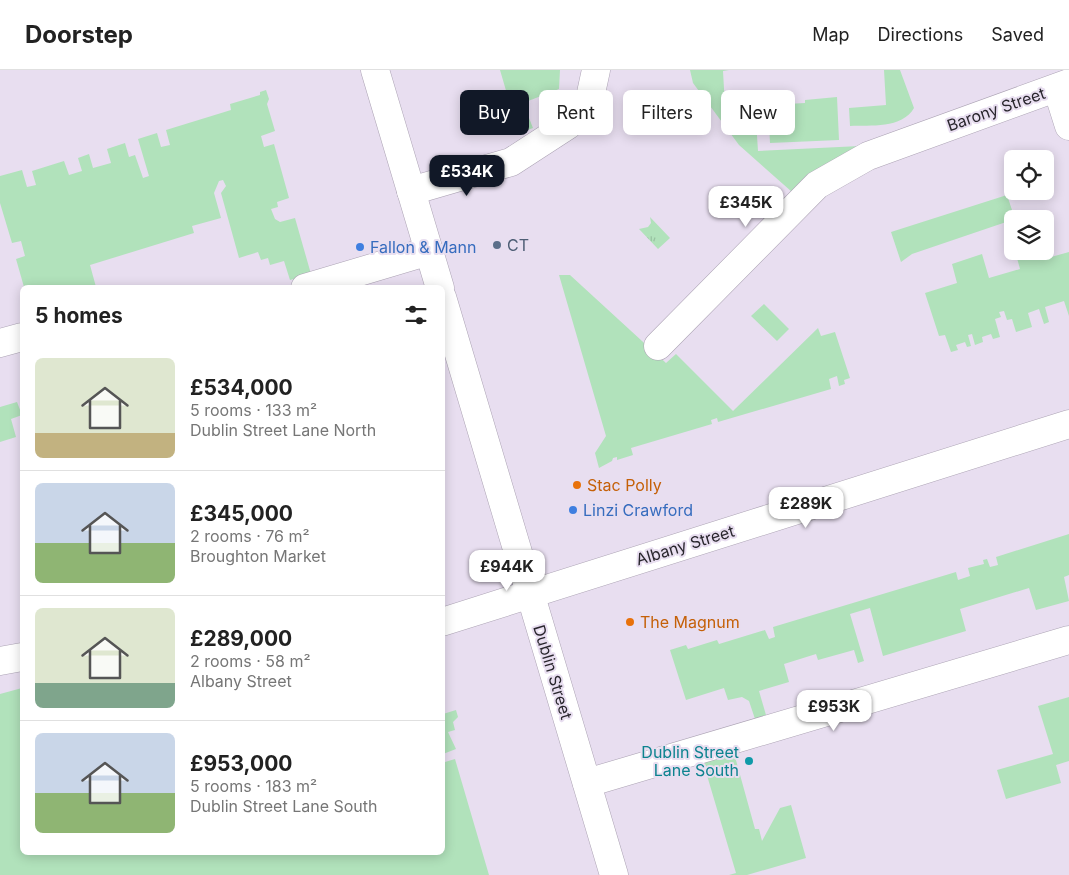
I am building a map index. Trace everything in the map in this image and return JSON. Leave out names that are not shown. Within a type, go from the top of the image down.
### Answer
[{"type":"street","points":[[375,70],[439,285]]},
{"type":"street","points":[[411,191],[511,162],[568,125],[588,107],[596,70]]},
{"type":"street","points":[[1063,86],[1069,126]]},
{"type":"street","name":"Barony Street","points":[[658,346],[817,185],[868,156],[1063,86]]},
{"type":"street","points":[[315,285],[429,251]]},
{"type":"street","name":"Dublin Street","points":[[445,307],[614,875]]},
{"type":"street","points":[[0,343],[20,338]]},
{"type":"street","name":"Albany Street","points":[[445,621],[1069,424]]},
{"type":"street","points":[[587,783],[1069,640]]},
{"type":"street","points":[[0,661],[20,657]]},
{"type":"green space","points":[[500,70],[560,70],[559,89],[539,90],[539,97],[529,101],[529,90],[506,90]]},
{"type":"green space","points":[[690,70],[729,70],[723,71],[724,90],[721,90],[721,121],[711,107],[711,90],[698,90],[693,83]]},
{"type":"green space","points":[[884,70],[900,70],[914,108],[909,115],[894,123],[850,126],[849,108],[886,105]]},
{"type":"green space","points":[[266,90],[269,99],[267,104],[275,131],[261,136],[264,147],[274,144],[289,198],[277,202],[278,207],[271,209],[275,219],[280,222],[295,218],[311,274],[290,280],[284,261],[270,265],[268,258],[261,260],[258,252],[239,258],[221,193],[226,186],[223,180],[219,181],[214,193],[221,218],[192,226],[194,233],[90,265],[95,285],[23,285],[16,259],[25,256],[21,241],[12,243],[0,203],[0,176],[22,170],[27,187],[36,185],[32,171],[64,161],[69,175],[82,171],[78,158],[89,154],[93,168],[111,163],[107,149],[125,143],[129,157],[135,155],[143,178],[149,176],[138,139],[157,133],[161,147],[170,145],[166,130],[231,110],[230,104],[260,95],[260,92]]},
{"type":"green space","points":[[837,97],[839,140],[770,143],[770,135],[795,135],[795,104],[805,103],[805,100]]},
{"type":"green space","points":[[529,118],[533,128],[529,129]]},
{"type":"green space","points":[[732,135],[757,135],[758,151],[860,146],[792,192],[739,145]]},
{"type":"green space","points":[[1004,196],[1004,200],[1009,200],[1012,210],[1004,210],[1004,223],[912,254],[901,262],[891,232]]},
{"type":"green space","points":[[650,217],[670,238],[658,249],[639,229],[648,227],[651,223]]},
{"type":"green space","points":[[1069,252],[1069,316],[1064,301],[1045,307],[1049,322],[1044,324],[1039,309],[1028,313],[1032,327],[1016,332],[1012,319],[1007,320],[1004,311],[999,312],[1001,317],[995,319],[1000,337],[993,339],[991,334],[982,337],[983,342],[975,345],[972,334],[968,335],[971,346],[967,347],[965,342],[956,345],[958,350],[951,352],[945,335],[939,336],[925,293],[957,283],[952,264],[982,254],[989,278],[1020,269],[1018,260],[1054,260],[1054,256]]},
{"type":"green space","points":[[559,275],[570,275],[666,363],[676,354],[733,411],[818,328],[821,336],[835,332],[850,378],[844,380],[845,384],[839,386],[837,376],[829,379],[831,389],[718,422],[717,418],[711,420],[712,424],[631,448],[633,455],[617,460],[617,457],[613,458],[612,461],[599,468],[595,453],[606,436]]},
{"type":"green space","points":[[764,304],[789,329],[777,341],[751,316]]},
{"type":"green space","points":[[17,402],[20,416],[11,419],[16,437],[0,442],[0,407]]},
{"type":"green space","points":[[1069,534],[1069,575],[1064,577],[1069,601],[1036,610],[1029,588],[960,609],[966,631],[883,656],[870,608],[850,614],[864,661],[858,663],[854,650],[818,660],[816,654],[784,664],[789,682],[759,691],[766,715],[755,719],[749,701],[742,697],[728,700],[724,688],[686,700],[670,650],[686,645],[688,649],[717,640],[719,644],[765,630],[769,639],[775,637],[773,627],[956,572],[958,580],[970,576],[968,568],[984,564],[983,560],[987,559],[990,567],[998,565],[996,557]]},
{"type":"green space","points":[[20,689],[20,855],[445,855],[445,762],[455,759],[489,875],[0,875],[0,694]]},
{"type":"green space","points":[[1069,697],[1069,761],[1056,765],[1061,783],[1006,799],[997,770],[1053,754],[1038,706]]},
{"type":"green space","points":[[456,710],[458,717],[453,722],[455,730],[448,732],[456,749],[445,753],[445,713]]},
{"type":"green space","points":[[734,753],[755,829],[759,829],[762,841],[780,808],[791,805],[806,858],[747,875],[729,875],[736,873],[703,762]]},
{"type":"place","name":"CT","points":[[497,245]]},
{"type":"place","name":"Fallon & Mann","points":[[360,247]]},
{"type":"place","name":"Stac Polly","points":[[577,485]]},
{"type":"place","name":"Linzi Crawford","points":[[573,510]]},
{"type":"place","name":"The Magnum","points":[[630,622]]},
{"type":"place","name":"Dublin Street Lane South","points":[[749,761]]}]
